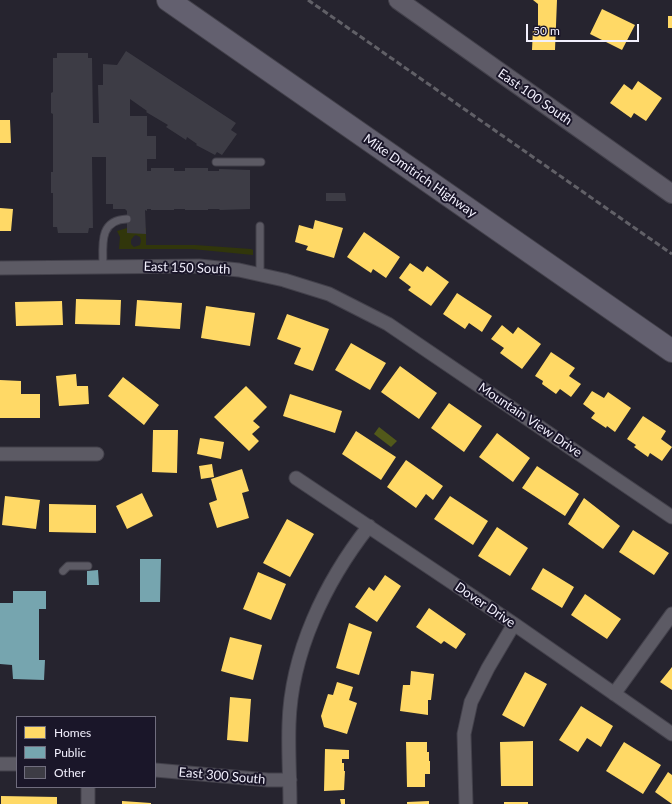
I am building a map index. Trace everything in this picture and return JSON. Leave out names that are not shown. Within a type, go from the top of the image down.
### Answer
[{"type":"highway","name":"Mike Dmitrich Highway","points":[[168,0],[672,352]]},
{"type":"street","name":"East 100 South","points":[[398,0],[672,194]]},
{"type":"street","name":"East 150 South","points":[[0,268],[199,266],[239,270],[284,280],[329,294],[388,324]]},
{"type":"street","name":"Mountain View Drive","points":[[388,324],[672,517]]},
{"type":"street","points":[[0,454],[97,454]]},
{"type":"street","name":"Dover Drive","points":[[296,478],[514,624],[672,734]]},
{"type":"street","points":[[290,804],[289,723],[293,690],[299,661],[317,610],[326,590],[335,574],[369,526]]},
{"type":"street","points":[[614,694],[672,614]]},
{"type":"street","points":[[466,804],[464,734],[471,702],[488,668],[514,624]]},
{"type":"street","points":[[0,764],[16,764]]},
{"type":"street","name":"East 300 South","points":[[156,770],[268,780],[290,780]]},
{"type":"street","points":[[88,788],[88,804]]},
{"type":"lane","points":[[216,162],[261,162]]},
{"type":"lane","points":[[103,267],[103,238],[106,230],[117,219],[127,219]]},
{"type":"lane","points":[[260,226],[260,275]]},
{"type":"lane","points":[[63,571],[68,566],[88,566]]},
{"type":"shaded area","points":[[127,228],[146,228],[146,245],[195,245],[251,249],[253,250],[253,255],[192,249],[119,249],[120,237],[117,231]],"holes":[[[136,235],[140,237],[140,245],[134,247],[131,244],[131,240]]]},
{"type":"shaded area","points":[[379,427],[397,441],[391,447],[374,434]]},
{"type":"building: Homes","points":[[533,0],[557,0],[555,50],[532,50],[533,28],[538,28],[538,4]]},
{"type":"building: Homes","points":[[602,9],[635,25],[622,50],[590,34]]},
{"type":"building: Homes","points":[[668,16],[672,16],[672,28],[668,28]]},
{"type":"building: Homes","points":[[638,81],[662,98],[646,121],[634,113],[631,118],[610,103],[624,84],[632,90]]},
{"type":"building: Homes","points":[[0,120],[10,120],[11,143],[0,143]]},
{"type":"building: Homes","points":[[0,208],[13,209],[11,231],[0,231]]},
{"type":"building: Homes","points":[[315,220],[343,228],[334,258],[306,250],[308,246],[295,242],[299,225],[313,229]]},
{"type":"building: Homes","points":[[364,232],[400,257],[386,278],[373,269],[371,273],[347,257]]},
{"type":"building: Homes","points":[[410,263],[423,272],[427,266],[449,282],[431,306],[408,290],[411,287],[399,278]]},
{"type":"building: Homes","points":[[457,293],[492,316],[482,332],[469,323],[465,329],[443,314]]},
{"type":"building: Homes","points":[[76,299],[121,300],[120,325],[75,324]]},
{"type":"building: Homes","points":[[137,300],[182,303],[180,329],[135,326]]},
{"type":"building: Homes","points":[[62,301],[63,325],[16,326],[15,302]]},
{"type":"building: Homes","points":[[206,306],[255,313],[250,346],[201,338]]},
{"type":"building: Homes","points":[[287,314],[329,329],[313,371],[294,364],[301,348],[277,339]]},
{"type":"building: Homes","points":[[502,325],[513,334],[518,327],[541,344],[522,369],[500,353],[504,348],[491,339]]},
{"type":"building: Homes","points":[[351,343],[386,363],[370,390],[335,370]]},
{"type":"building: Homes","points":[[551,352],[575,368],[569,376],[581,384],[571,397],[560,389],[556,394],[542,384],[543,381],[535,376]]},
{"type":"building: Homes","points":[[400,366],[437,393],[419,419],[381,392]]},
{"type":"building: Homes","points":[[76,374],[77,386],[88,386],[89,404],[59,406],[56,376]]},
{"type":"building: Homes","points":[[123,377],[159,405],[144,425],[108,396]]},
{"type":"building: Homes","points":[[0,380],[21,381],[21,394],[40,394],[40,418],[0,418]]},
{"type":"building: Homes","points":[[246,386],[267,407],[253,421],[260,427],[252,434],[259,441],[249,451],[214,417]]},
{"type":"building: Homes","points":[[592,391],[604,398],[608,392],[631,408],[615,432],[591,418],[595,413],[583,404]]},
{"type":"building: Homes","points":[[290,394],[342,411],[335,433],[283,416]]},
{"type":"building: Homes","points":[[449,403],[482,426],[464,452],[431,428]]},
{"type":"building: Homes","points":[[643,416],[666,431],[661,439],[672,447],[662,461],[650,453],[648,457],[634,447],[636,445],[627,439]]},
{"type":"building: Homes","points":[[153,430],[178,430],[177,473],[152,472]]},
{"type":"building: Homes","points":[[356,431],[396,457],[381,480],[342,454]]},
{"type":"building: Homes","points":[[497,433],[530,458],[513,482],[479,457]]},
{"type":"building: Homes","points":[[200,438],[224,442],[221,459],[197,454]]},
{"type":"building: Homes","points":[[406,460],[443,486],[433,500],[426,494],[416,508],[387,487]]},
{"type":"building: Homes","points":[[212,464],[214,477],[201,479],[199,466]]},
{"type":"building: Homes","points":[[537,466],[579,494],[565,516],[522,488]]},
{"type":"building: Homes","points":[[242,469],[249,491],[242,493],[249,518],[217,528],[209,503],[217,500],[211,479]]},
{"type":"building: Homes","points":[[142,493],[153,516],[127,529],[116,506]]},
{"type":"building: Homes","points":[[5,496],[40,500],[36,529],[2,525]]},
{"type":"building: Homes","points":[[450,496],[488,521],[473,545],[434,519]]},
{"type":"building: Homes","points":[[584,498],[620,526],[603,549],[568,524]]},
{"type":"building: Homes","points":[[49,504],[96,505],[96,533],[49,532]]},
{"type":"building: Homes","points":[[287,519],[314,534],[290,577],[263,563]]},
{"type":"building: Homes","points":[[497,527],[528,548],[510,576],[478,556]]},
{"type":"building: Homes","points":[[633,530],[669,553],[654,575],[619,552]]},
{"type":"building: Homes","points":[[543,568],[574,587],[562,608],[531,589]]},
{"type":"building: Homes","points":[[258,572],[286,584],[271,620],[243,609]]},
{"type":"building: Homes","points":[[385,575],[401,586],[377,622],[355,607],[369,587],[374,591]]},
{"type":"building: Homes","points":[[585,594],[621,619],[607,639],[571,615]]},
{"type":"building: Homes","points":[[429,608],[466,634],[456,649],[444,641],[441,644],[416,627]]},
{"type":"building: Homes","points":[[349,623],[372,632],[359,675],[336,668]]},
{"type":"building: Homes","points":[[230,637],[262,645],[253,680],[221,671]]},
{"type":"building: Homes","points":[[672,667],[672,690],[660,682]]},
{"type":"building: Homes","points":[[411,671],[434,674],[431,700],[428,700],[428,715],[400,711],[403,685],[410,685]]},
{"type":"building: Homes","points":[[525,672],[547,684],[524,727],[502,715]]},
{"type":"building: Homes","points":[[337,682],[353,687],[349,700],[357,703],[347,734],[324,727],[321,716],[328,694],[333,695]]},
{"type":"building: Homes","points":[[230,697],[251,699],[248,742],[227,740]]},
{"type":"building: Homes","points":[[581,706],[613,726],[601,747],[587,738],[578,752],[559,740]]},
{"type":"building: Homes","points":[[533,741],[533,786],[501,786],[500,742]]},
{"type":"building: Homes","points":[[406,742],[427,742],[427,752],[429,752],[430,761],[430,774],[425,774],[425,787],[407,787]]},
{"type":"building: Homes","points":[[624,742],[661,765],[643,794],[606,771]]},
{"type":"building: Homes","points":[[325,749],[349,750],[349,759],[342,759],[345,771],[344,790],[324,791]]},
{"type":"building: Homes","points":[[668,772],[672,775],[672,804],[655,792]]},
{"type":"building: Homes","points":[[1,796],[57,797],[57,804],[1,804]]},
{"type":"building: Homes","points":[[340,799],[345,799],[345,804],[341,804]]},
{"type":"building: Homes","points":[[122,801],[151,803],[151,804],[122,804]]},
{"type":"building: Homes","points":[[429,801],[429,804],[407,804],[407,802]]},
{"type":"building: Homes","points":[[504,802],[528,802],[528,804],[504,804]]},
{"type":"building: Public","points":[[140,559],[161,559],[160,602],[140,602]]},
{"type":"building: Public","points":[[98,570],[99,585],[87,585],[87,571]]},
{"type":"building: Public","points":[[13,591],[46,591],[46,609],[39,609],[39,660],[45,660],[44,680],[13,679],[12,665],[0,664],[0,603],[13,603]]},
{"type":"building: Other","points":[[126,51],[236,123],[231,130],[237,134],[222,155],[217,152],[215,155],[196,145],[197,144],[187,137],[186,140],[166,127],[168,125],[146,112],[147,111],[130,99],[130,116],[147,116],[147,136],[156,136],[156,159],[147,159],[147,171],[151,171],[151,168],[174,168],[174,171],[185,171],[185,168],[208,168],[208,171],[219,171],[219,169],[250,170],[250,209],[147,209],[147,211],[145,210],[146,234],[127,233],[127,211],[125,209],[113,209],[113,204],[106,204],[106,157],[92,157],[93,228],[89,228],[88,233],[58,233],[57,227],[53,227],[53,193],[51,193],[51,172],[53,172],[53,114],[51,113],[51,93],[53,92],[53,58],[57,58],[57,53],[88,53],[88,58],[92,58],[93,123],[99,123],[98,85],[103,85],[103,64],[117,65]]},
{"type":"building: Other","points":[[326,193],[345,193],[346,201],[326,201]]},
{"type":"railway","points":[[308,0],[672,254]]}]
